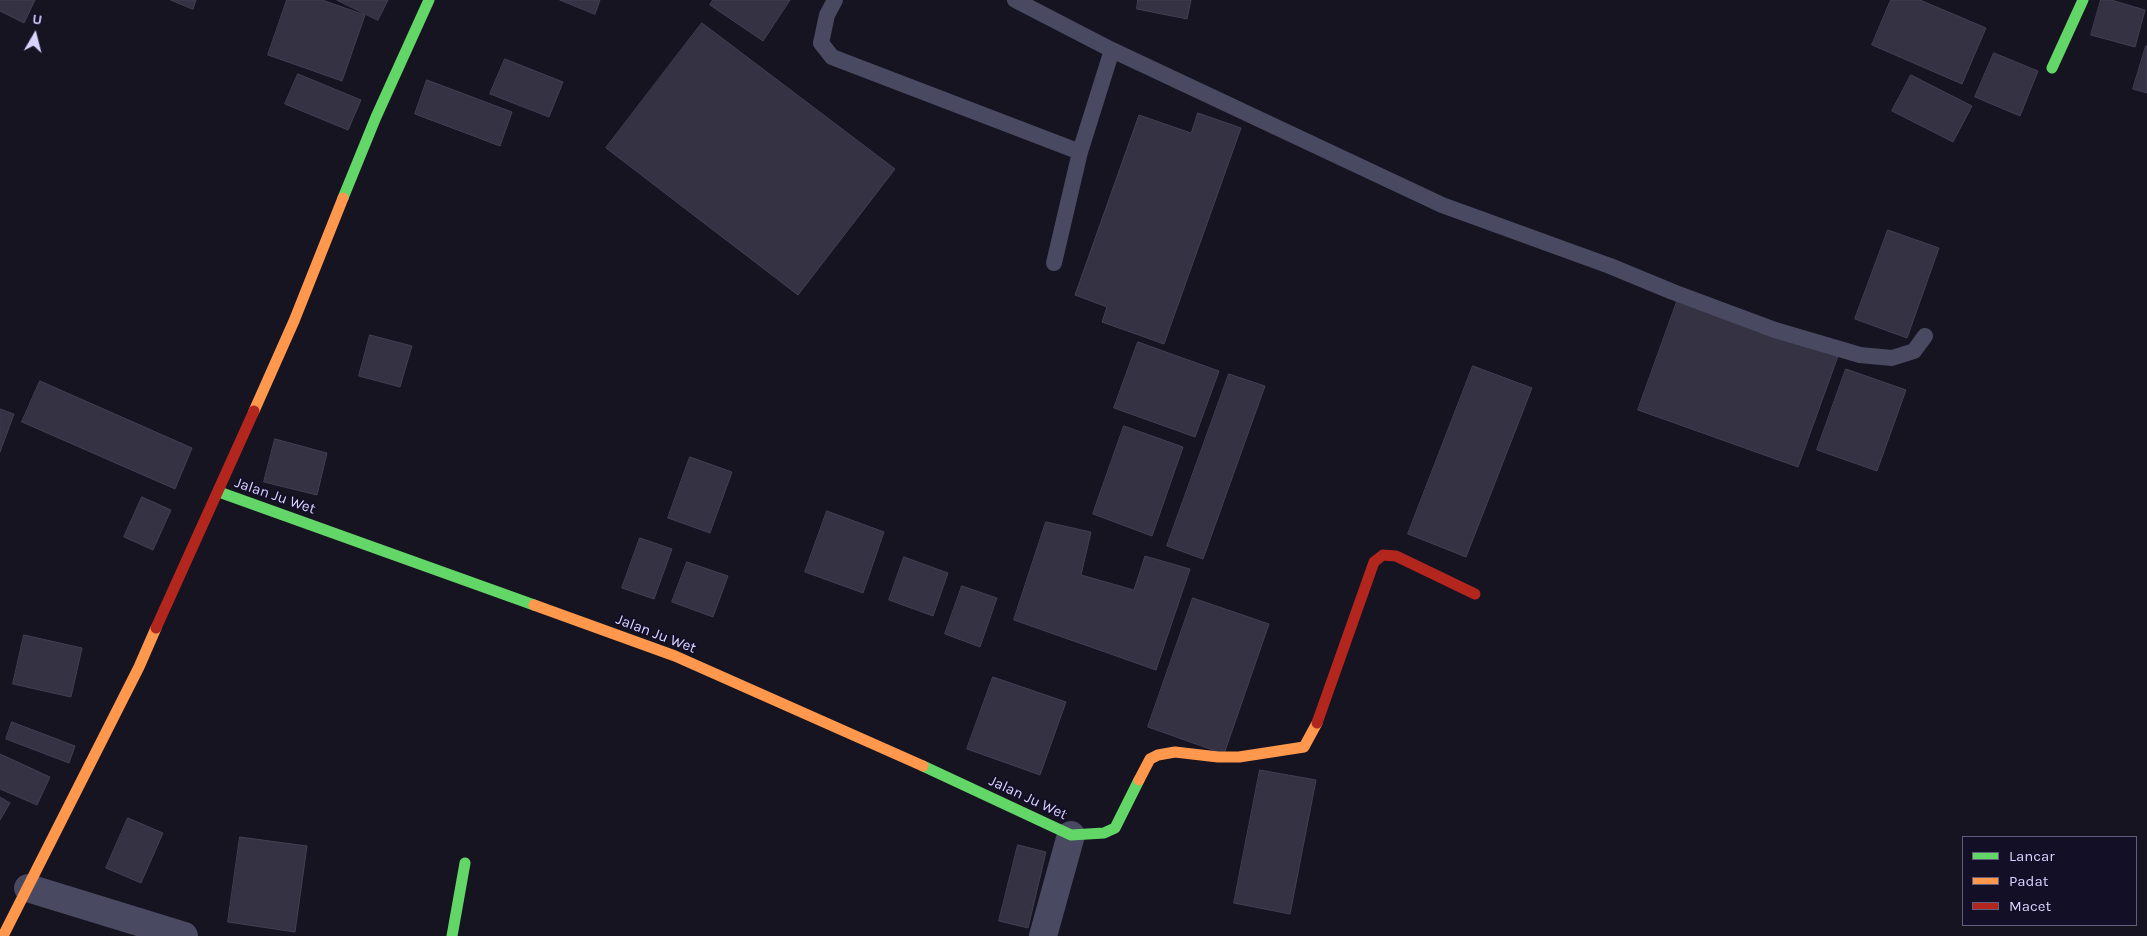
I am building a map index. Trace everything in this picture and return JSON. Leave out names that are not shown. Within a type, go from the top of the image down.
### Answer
[{"type":"street","points":[[3,936],[139,667],[219,492],[294,321],[376,117],[429,0]]},
{"type":"street","points":[[2052,68],[2083,0]]},
{"type":"street","name":"Jalan Ju Wet","points":[[219,492],[352,538],[675,656],[876,744],[1070,835]]},
{"type":"street","points":[[1043,936],[1070,835],[1104,833],[1115,828],[1150,758],[1161,752],[1219,757],[1288,751],[1304,747],[1316,725],[1374,562],[1383,555],[1396,556],[1475,594]]},
{"type":"street","points":[[452,936],[465,862]]},
{"type":"street","points":[[28,888],[184,936]]},
{"type":"lane","points":[[835,0],[827,16],[821,43],[832,57],[1080,152]]},
{"type":"lane","points":[[1015,0],[1112,50],[1442,205],[1610,266],[1775,330],[1860,355],[1892,358],[1914,351],[1926,336]]},
{"type":"lane","points":[[1054,263],[1080,152],[1112,50]]},
{"type":"building","points":[[0,0],[35,0],[24,23],[0,11]]},
{"type":"building","points":[[171,0],[196,0],[193,9]]},
{"type":"building","points":[[287,0],[322,0],[365,15],[342,81],[268,55]]},
{"type":"building","points":[[337,0],[388,0],[378,20]]},
{"type":"building","points":[[560,0],[600,0],[595,14]]},
{"type":"building","points":[[713,0],[790,0],[763,41],[710,5]]},
{"type":"building","points":[[1138,0],[1191,0],[1187,19],[1137,9]]},
{"type":"building","points":[[1891,0],[1920,0],[1986,28],[1962,84],[1872,45]]},
{"type":"building","points":[[2101,0],[2111,0],[2145,10],[2135,47],[2091,35]]},
{"type":"building","points":[[702,23],[895,169],[798,295],[606,148]]},
{"type":"building","points":[[2147,46],[2147,93],[2133,89]]},
{"type":"building","points":[[1994,53],[2038,71],[2020,116],[1975,97]]},
{"type":"building","points":[[505,59],[563,82],[549,117],[490,94]]},
{"type":"building","points":[[298,74],[361,100],[348,130],[285,104]]},
{"type":"building","points":[[1911,75],[1972,106],[1953,142],[1892,111]]},
{"type":"building","points":[[427,80],[512,112],[500,146],[415,114]]},
{"type":"building","points":[[1198,113],[1241,128],[1164,344],[1102,322],[1107,307],[1075,295],[1139,115],[1191,133]]},
{"type":"building","points":[[1888,230],[1939,248],[1907,338],[1855,319]]},
{"type":"building","points":[[1678,299],[1838,356],[1798,467],[1638,410]]},
{"type":"building","points":[[370,335],[412,346],[400,387],[359,376]]},
{"type":"building","points":[[1138,342],[1219,371],[1195,437],[1114,408]]},
{"type":"building","points":[[1473,366],[1532,388],[1466,557],[1408,534]]},
{"type":"building","points":[[1846,369],[1906,390],[1877,471],[1817,450]]},
{"type":"building","points":[[1229,374],[1265,386],[1203,559],[1167,546]]},
{"type":"building","points":[[40,381],[192,448],[175,489],[22,422]]},
{"type":"building","points":[[0,409],[14,414],[0,452]]},
{"type":"building","points":[[1124,426],[1183,447],[1152,536],[1093,514]]},
{"type":"building","points":[[275,439],[327,453],[317,495],[264,482]]},
{"type":"building","points":[[690,457],[732,472],[710,533],[668,518]]},
{"type":"building","points":[[142,497],[171,510],[153,550],[124,537]]},
{"type":"building","points":[[827,511],[884,532],[863,593],[805,572]]},
{"type":"building","points":[[1046,522],[1091,532],[1081,575],[1134,590],[1145,556],[1190,569],[1156,670],[1014,620]]},
{"type":"building","points":[[640,538],[672,549],[654,599],[622,588]]},
{"type":"building","points":[[904,557],[948,573],[933,616],[889,600]]},
{"type":"building","points":[[687,562],[728,576],[713,617],[672,602]]},
{"type":"building","points":[[962,586],[997,598],[980,647],[945,634]]},
{"type":"building","points":[[1193,598],[1269,624],[1224,754],[1148,727]]},
{"type":"building","points":[[24,635],[82,648],[71,697],[13,684]]},
{"type":"building","points":[[993,677],[1066,702],[1040,775],[967,749]]},
{"type":"building","points":[[12,722],[75,746],[69,763],[6,739]]},
{"type":"building","points":[[0,754],[50,777],[37,805],[0,789]]},
{"type":"building","points":[[1260,770],[1316,780],[1290,914],[1234,903]]},
{"type":"building","points":[[0,797],[10,803],[0,820]]},
{"type":"building","points":[[128,818],[163,833],[141,883],[106,868]]},
{"type":"building","points":[[240,837],[307,846],[295,932],[228,922]]},
{"type":"building","points":[[1018,845],[1046,852],[1028,928],[999,921]]},
{"type":"traffic: fast","points":[[343,198],[376,117],[429,0]]},
{"type":"traffic: fast","points":[[2052,68],[2083,0]]},
{"type":"traffic: fast","points":[[219,492],[534,605]]},
{"type":"traffic: fast","points":[[923,766],[1071,835],[1104,833],[1115,828],[1139,780]]},
{"type":"traffic: fast","points":[[452,936],[465,863]]},
{"type":"traffic: slow","points":[[254,411],[294,321],[343,198]]},
{"type":"traffic: slow","points":[[534,605],[675,656],[923,766]]},
{"type":"traffic: slow","points":[[3,936],[139,667],[156,628]]},
{"type":"traffic: slow","points":[[1139,780],[1150,759],[1158,755],[1175,752],[1218,757],[1239,757],[1304,747],[1317,723]]},
{"type":"traffic: jam","points":[[156,628],[254,411]]},
{"type":"traffic: jam","points":[[1317,723],[1374,562],[1383,555],[1396,556],[1475,594]]}]
